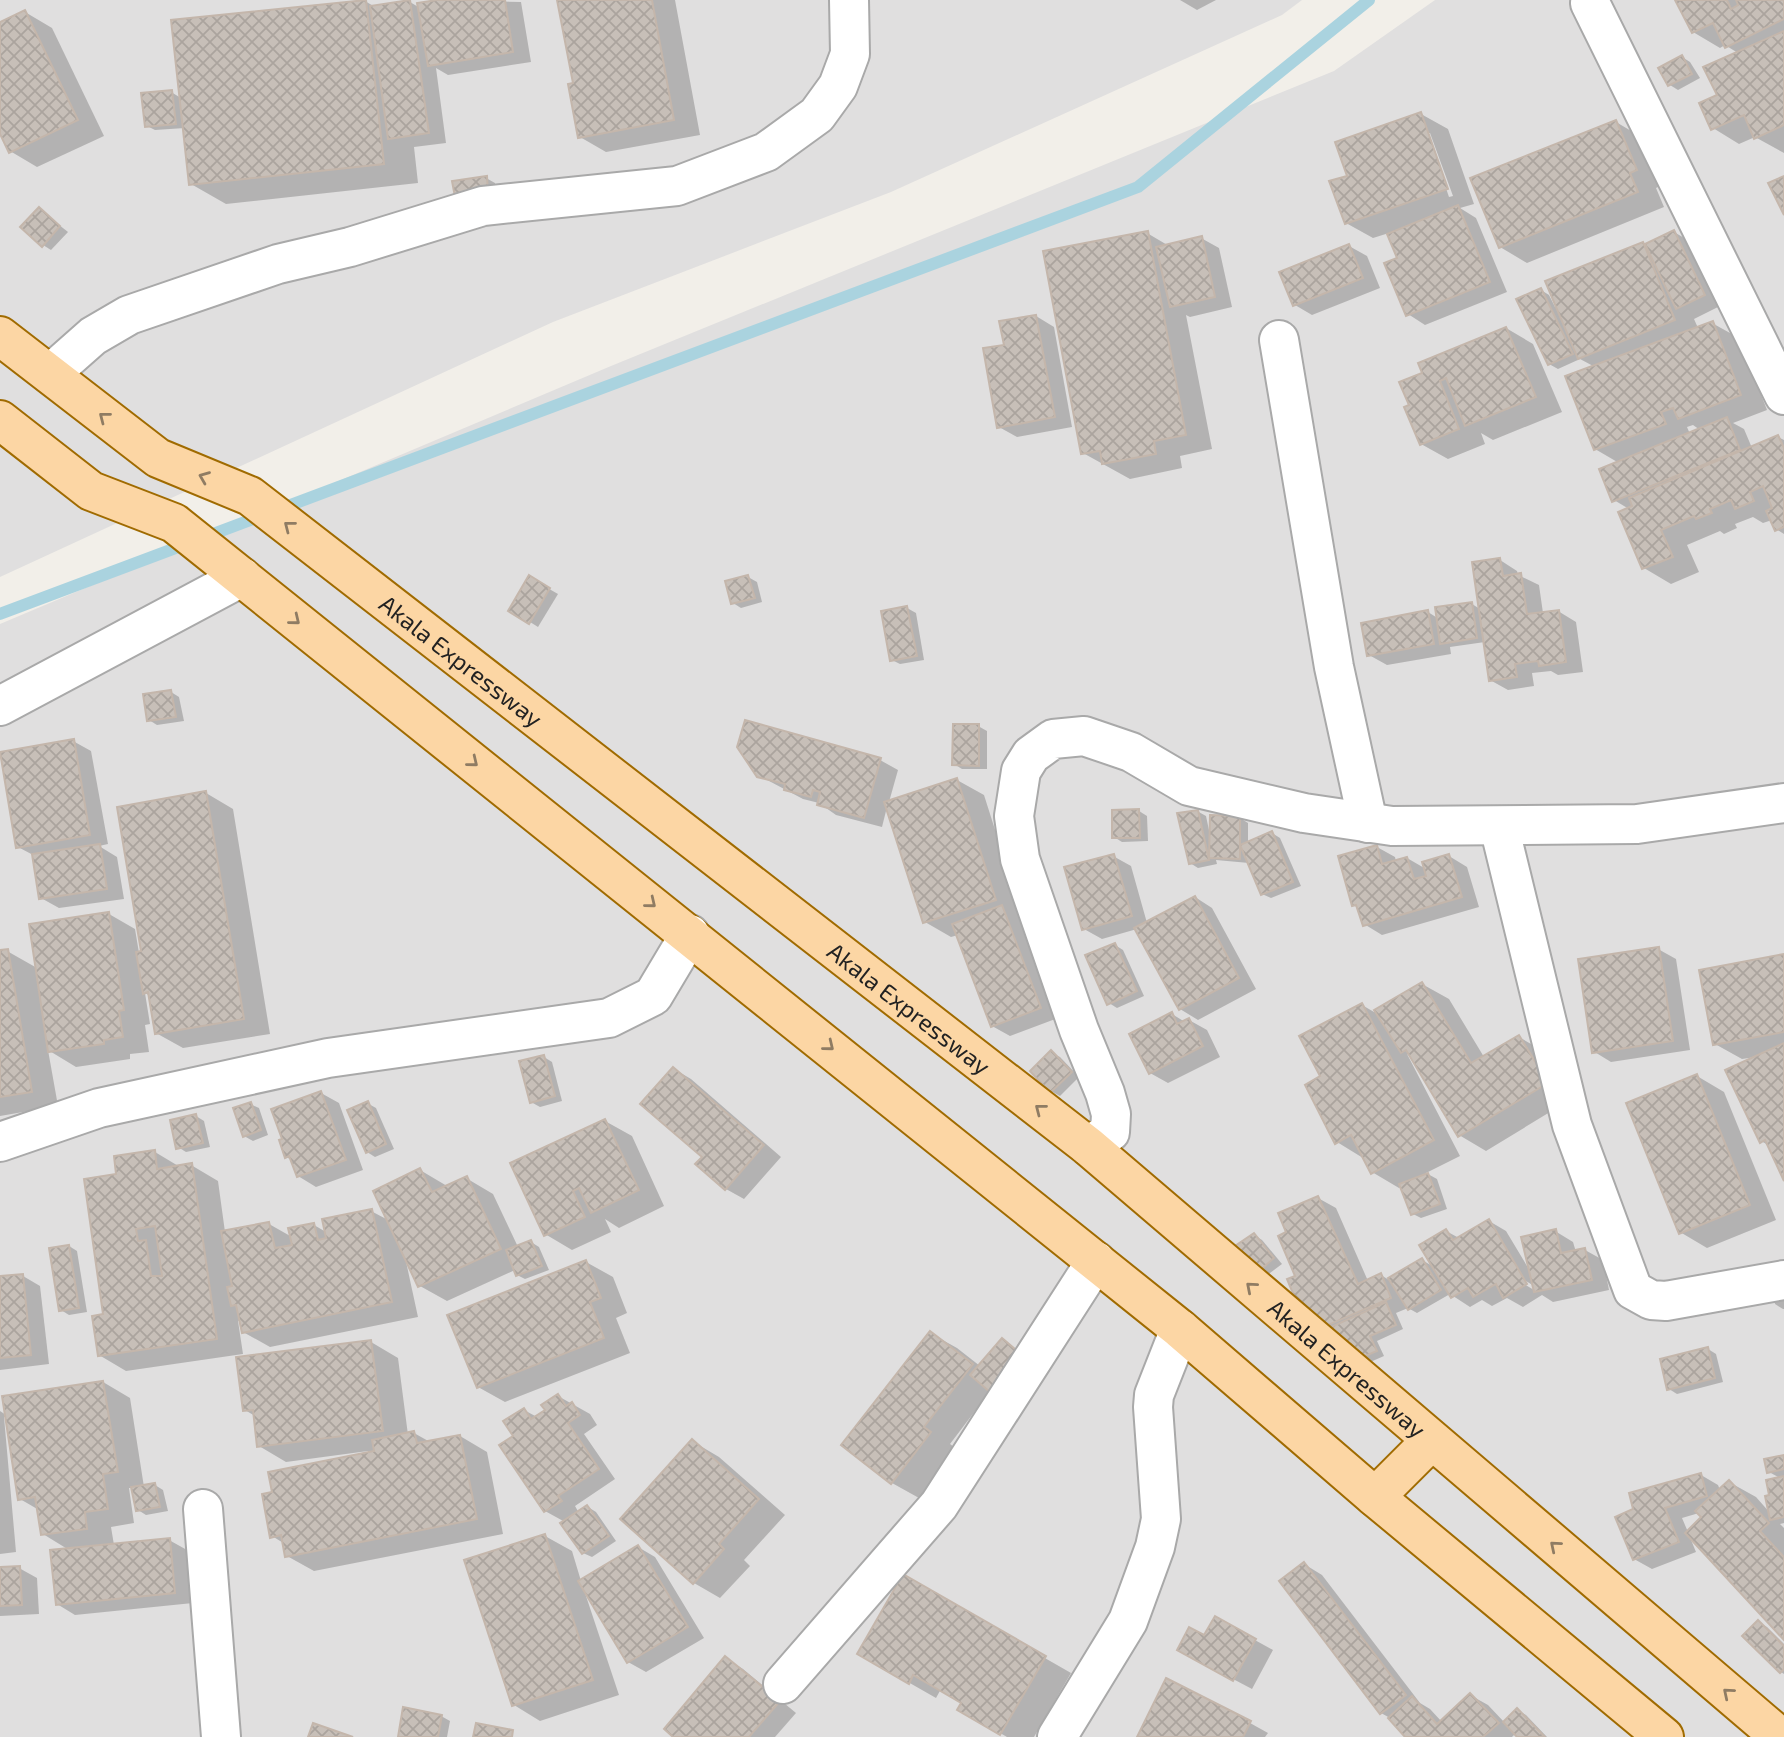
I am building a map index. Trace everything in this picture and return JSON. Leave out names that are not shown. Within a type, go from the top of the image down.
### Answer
[{"type":"main road","name":"Akala Expressway","points":[[0,336],[158,458],[250,496],[1088,1146],[1780,1737]]},
{"type":"main road","points":[[0,420],[91,491],[174,523],[1180,1329],[1375,1497],[1664,1737]]},
{"type":"main road","points":[[1375,1497],[1431,1441]]},
{"type":"street","points":[[50,374],[93,336],[129,315],[278,264],[350,247],[483,206],[677,186],[765,152],[817,115],[838,86],[850,54],[849,0]]},
{"type":"street","points":[[1590,3],[1784,395]]},
{"type":"street","points":[[1279,340],[1334,667],[1368,823]]},
{"type":"street","points":[[0,706],[242,577]]},
{"type":"street","points":[[1088,1146],[1110,1132],[1111,1114],[1020,859],[1014,816],[1021,771],[1031,755],[1053,739],[1084,736],[1131,752],[1189,786],[1304,813],[1392,826],[1637,824],[1784,803]]},
{"type":"street","points":[[1499,826],[1572,1125],[1633,1290],[1651,1300],[1666,1301],[1784,1280]]},
{"type":"street","points":[[0,1142],[99,1108],[328,1058],[610,1018],[653,996],[690,934]]},
{"type":"street","points":[[783,1684],[939,1505],[1096,1261]]},
{"type":"street","points":[[1057,1737],[1128,1621],[1155,1547],[1161,1519],[1154,1395],[1180,1329]]},
{"type":"street","points":[[203,1509],[221,1737]]},
{"type":"shaded area","points":[[0,0],[1302,0],[1282,15],[891,192],[553,322],[0,577]]},
{"type":"shaded area","points":[[1435,0],[1784,0],[1784,1737],[0,1737],[0,624],[611,366],[1334,71]]},
{"type":"building","points":[[366,0],[384,164],[189,185],[171,20]]},
{"type":"building","points":[[410,0],[429,133],[388,139],[370,6]]},
{"type":"building","points":[[437,0],[505,0],[513,52],[428,66],[417,3]]},
{"type":"building","points":[[557,0],[652,0],[674,120],[578,138],[568,84],[573,83]]},
{"type":"building","points":[[1675,0],[1727,0],[1731,9],[1738,5],[1736,0],[1784,0],[1784,19],[1725,48],[1713,23],[1692,33]]},
{"type":"building","points":[[25,10],[78,120],[9,153],[0,134],[0,22]]},
{"type":"building","points":[[1784,31],[1784,125],[1754,139],[1744,115],[1711,130],[1699,103],[1717,95],[1703,67]]},
{"type":"building","points":[[1682,55],[1692,74],[1668,86],[1658,68]]},
{"type":"building","points":[[172,90],[176,124],[145,127],[141,93]]},
{"type":"building","points":[[1421,112],[1448,189],[1345,224],[1329,181],[1347,176],[1335,142]]},
{"type":"building","points":[[1616,120],[1637,170],[1630,173],[1638,192],[1499,248],[1470,178]]},
{"type":"building","points":[[487,176],[488,193],[455,197],[452,181]]},
{"type":"building","points":[[1784,176],[1784,215],[1768,183]]},
{"type":"building","points":[[1458,205],[1490,282],[1406,316],[1384,263],[1397,258],[1387,234]]},
{"type":"building","points":[[39,207],[60,226],[42,247],[20,227]]},
{"type":"building","points":[[1674,230],[1705,295],[1676,309],[1645,244]]},
{"type":"building","points":[[1148,231],[1186,435],[1154,441],[1156,454],[1102,464],[1100,451],[1081,454],[1043,251]]},
{"type":"building","points":[[1202,236],[1215,297],[1170,307],[1156,247]]},
{"type":"building","points":[[1643,242],[1675,320],[1578,359],[1545,281]]},
{"type":"building","points":[[1349,244],[1363,278],[1293,306],[1279,272]]},
{"type":"building","points":[[1541,288],[1573,354],[1548,365],[1516,299]]},
{"type":"building","points":[[1036,315],[1055,417],[997,428],[983,348],[1004,345],[999,321]]},
{"type":"building","points":[[1713,321],[1741,395],[1678,419],[1673,408],[1661,412],[1666,424],[1594,450],[1565,376]]},
{"type":"building","points":[[1506,327],[1536,397],[1465,426],[1446,378],[1440,381],[1459,429],[1420,445],[1404,407],[1409,405],[1399,382],[1422,373],[1418,363]]},
{"type":"building","points":[[1727,417],[1740,450],[1612,502],[1599,469]]},
{"type":"building","points":[[1778,435],[1784,448],[1784,527],[1775,531],[1766,511],[1772,508],[1763,486],[1750,492],[1754,501],[1735,509],[1731,500],[1710,509],[1712,513],[1696,519],[1694,516],[1661,530],[1673,557],[1642,569],[1618,512],[1632,506],[1629,498]]},
{"type":"building","points":[[1500,558],[1503,576],[1521,573],[1527,614],[1559,610],[1566,662],[1539,666],[1538,661],[1515,664],[1517,677],[1489,681],[1472,562]]},
{"type":"building","points":[[529,575],[550,588],[529,624],[508,611]]},
{"type":"building","points":[[748,575],[755,598],[731,604],[725,581]]},
{"type":"building","points":[[1472,602],[1477,638],[1440,644],[1435,607]]},
{"type":"building","points":[[907,606],[917,656],[890,661],[881,611]]},
{"type":"building","points":[[1428,610],[1434,644],[1367,656],[1361,623]]},
{"type":"building","points":[[171,690],[176,717],[147,721],[143,694]]},
{"type":"building","points":[[745,720],[881,758],[864,818],[817,805],[820,792],[813,790],[811,797],[784,790],[785,784],[757,777],[737,747]]},
{"type":"building","points":[[953,724],[979,724],[979,766],[952,765]]},
{"type":"building","points":[[74,739],[90,835],[16,848],[0,752]]},
{"type":"building","points":[[957,778],[996,900],[923,923],[884,802]]},
{"type":"building","points":[[206,791],[244,1019],[155,1034],[148,992],[143,994],[136,952],[141,951],[117,807]]},
{"type":"building","points":[[1139,809],[1140,838],[1112,838],[1112,810]]},
{"type":"building","points":[[1198,810],[1209,860],[1189,864],[1177,813]]},
{"type":"building","points":[[1210,815],[1240,816],[1240,859],[1209,858]]},
{"type":"building","points":[[1272,831],[1293,882],[1261,895],[1240,845]]},
{"type":"building","points":[[100,844],[107,889],[39,899],[32,854]]},
{"type":"building","points":[[1377,845],[1382,864],[1407,857],[1414,879],[1426,876],[1422,862],[1449,854],[1462,897],[1363,926],[1356,905],[1352,906],[1338,856]]},
{"type":"building","points":[[1114,854],[1132,916],[1082,930],[1064,867]]},
{"type":"building","points":[[1195,896],[1239,978],[1179,1010],[1134,928]]},
{"type":"building","points":[[1002,905],[1041,1008],[991,1027],[952,924]]},
{"type":"building","points":[[109,912],[124,1010],[119,1011],[123,1037],[104,1040],[104,1044],[48,1052],[29,924]]},
{"type":"building","points":[[1115,943],[1137,991],[1107,1005],[1085,955]]},
{"type":"building","points":[[1659,947],[1673,1041],[1592,1053],[1578,959]]},
{"type":"building","points":[[8,949],[32,1092],[0,1097],[0,950]]},
{"type":"building","points":[[1784,954],[1784,1032],[1713,1045],[1699,970]]},
{"type":"building","points":[[1422,982],[1471,1063],[1519,1035],[1548,1083],[1458,1137],[1406,1050],[1401,1053],[1374,1010]]},
{"type":"building","points":[[1362,1003],[1434,1140],[1371,1174],[1351,1135],[1335,1144],[1305,1085],[1320,1076],[1299,1036]]},
{"type":"building","points":[[1172,1012],[1177,1024],[1189,1018],[1203,1046],[1149,1074],[1129,1034]]},
{"type":"building","points":[[1784,1043],[1784,1181],[1765,1140],[1760,1143],[1725,1070]]},
{"type":"building","points":[[1051,1050],[1072,1072],[1050,1093],[1030,1071]]},
{"type":"building","points":[[544,1055],[555,1096],[530,1103],[519,1061]]},
{"type":"building","points":[[673,1067],[764,1145],[725,1190],[695,1164],[702,1157],[640,1104]]},
{"type":"building","points":[[1697,1074],[1750,1205],[1679,1234],[1626,1103]]},
{"type":"building","points":[[321,1091],[346,1160],[297,1177],[289,1156],[285,1158],[279,1140],[282,1139],[271,1109]]},
{"type":"building","points":[[368,1101],[386,1144],[366,1153],[347,1110]]},
{"type":"building","points":[[251,1102],[261,1130],[243,1137],[233,1108]]},
{"type":"building","points":[[196,1114],[203,1143],[176,1149],[170,1120]]},
{"type":"building","points":[[605,1119],[639,1190],[591,1213],[579,1188],[573,1191],[585,1217],[544,1236],[510,1163]]},
{"type":"building","points":[[155,1150],[157,1169],[192,1163],[217,1339],[98,1356],[92,1316],[103,1314],[84,1179],[116,1174],[114,1156]],"holes":[[[155,1226],[162,1276],[151,1276],[146,1240],[138,1241],[136,1229]]]},
{"type":"building","points":[[420,1168],[432,1192],[467,1176],[501,1249],[418,1287],[373,1191]]},
{"type":"building","points":[[1428,1173],[1440,1204],[1411,1215],[1399,1184]]},
{"type":"building","points":[[1318,1196],[1358,1284],[1381,1273],[1391,1298],[1319,1329],[1304,1320],[1287,1279],[1295,1276],[1278,1236],[1286,1232],[1278,1213]]},
{"type":"building","points":[[372,1209],[392,1302],[242,1333],[236,1305],[231,1306],[227,1287],[232,1286],[221,1231],[269,1222],[275,1248],[292,1245],[288,1228],[314,1223],[318,1240],[326,1238],[322,1219]]},
{"type":"building","points":[[1489,1219],[1527,1284],[1503,1298],[1496,1284],[1473,1297],[1468,1288],[1451,1298],[1419,1245],[1446,1229],[1453,1240]]},
{"type":"building","points":[[1556,1229],[1561,1253],[1585,1248],[1592,1280],[1534,1292],[1521,1237]]},
{"type":"building","points":[[1254,1233],[1274,1258],[1257,1273],[1235,1246]]},
{"type":"building","points":[[531,1240],[542,1266],[516,1276],[506,1250]]},
{"type":"building","points":[[69,1245],[79,1308],[59,1311],[49,1248]]},
{"type":"building","points":[[1422,1258],[1441,1290],[1408,1310],[1388,1278]]},
{"type":"building","points":[[586,1260],[601,1298],[590,1302],[604,1338],[477,1388],[447,1315]]},
{"type":"building","points":[[23,1274],[31,1355],[0,1358],[0,1276]]},
{"type":"building","points":[[1386,1302],[1396,1325],[1370,1336],[1377,1351],[1358,1359],[1351,1344],[1340,1349],[1331,1327]]},
{"type":"building","points":[[930,1331],[973,1364],[924,1427],[931,1432],[891,1484],[841,1445]]},
{"type":"building","points":[[1002,1338],[1022,1355],[990,1392],[970,1375]]},
{"type":"building","points":[[371,1340],[383,1431],[257,1447],[253,1410],[243,1411],[236,1357]]},
{"type":"building","points":[[1708,1347],[1715,1378],[1667,1390],[1660,1359]]},
{"type":"building","points":[[103,1381],[118,1472],[103,1474],[108,1509],[85,1512],[87,1529],[41,1535],[35,1497],[18,1500],[2,1396]]},
{"type":"building","points":[[558,1394],[566,1406],[572,1402],[580,1415],[568,1423],[599,1469],[558,1496],[562,1501],[544,1512],[499,1445],[513,1436],[503,1421],[524,1408],[531,1419],[545,1410],[541,1405]]},
{"type":"building","points":[[414,1431],[417,1443],[460,1435],[477,1519],[285,1557],[281,1535],[270,1538],[262,1494],[272,1492],[268,1472],[374,1451],[372,1440]]},
{"type":"building","points":[[692,1439],[759,1499],[719,1544],[724,1549],[693,1584],[620,1519]]},
{"type":"building","points":[[1784,1455],[1784,1469],[1767,1473],[1764,1459]]},
{"type":"building","points":[[1701,1473],[1707,1496],[1665,1508],[1679,1542],[1633,1560],[1615,1517],[1633,1509],[1629,1493]]},
{"type":"building","points":[[1784,1476],[1784,1517],[1770,1520],[1765,1496],[1769,1495],[1766,1480]]},
{"type":"building","points":[[1729,1480],[1769,1523],[1760,1531],[1784,1557],[1784,1640],[1685,1533],[1701,1517],[1695,1511]]},
{"type":"building","points":[[155,1483],[160,1507],[136,1511],[131,1487]]},
{"type":"building","points":[[587,1505],[609,1536],[582,1554],[560,1523]]},
{"type":"building","points":[[545,1534],[593,1680],[512,1706],[464,1560]]},
{"type":"building","points":[[170,1538],[175,1593],[56,1605],[50,1550]]},
{"type":"building","points":[[638,1545],[688,1627],[627,1663],[578,1581]]},
{"type":"building","points":[[1304,1562],[1406,1695],[1380,1714],[1279,1581]]},
{"type":"building","points":[[20,1566],[22,1605],[0,1606],[0,1567]]},
{"type":"building","points":[[903,1574],[1046,1656],[1000,1735],[957,1710],[961,1703],[913,1675],[909,1684],[857,1654]]},
{"type":"building","points":[[1215,1616],[1256,1639],[1233,1681],[1177,1650],[1189,1627],[1204,1635]]},
{"type":"building","points":[[1758,1620],[1784,1646],[1784,1669],[1780,1673],[1742,1636]]},
{"type":"building","points":[[725,1656],[780,1701],[749,1737],[673,1737],[664,1729]]},
{"type":"building","points":[[1166,1678],[1251,1721],[1243,1737],[1137,1737]]},
{"type":"building","points":[[1470,1693],[1499,1723],[1483,1737],[1405,1737],[1388,1718],[1412,1696],[1437,1724]]},
{"type":"building","points":[[403,1707],[442,1715],[438,1737],[398,1737]]},
{"type":"building","points":[[1517,1708],[1545,1737],[1517,1737],[1503,1722]]},
{"type":"building","points":[[313,1723],[353,1737],[308,1737]]},
{"type":"building","points":[[476,1723],[513,1730],[512,1737],[473,1737]]},
{"type":"waterway","points":[[0,614],[1138,187],[1369,0]]}]
